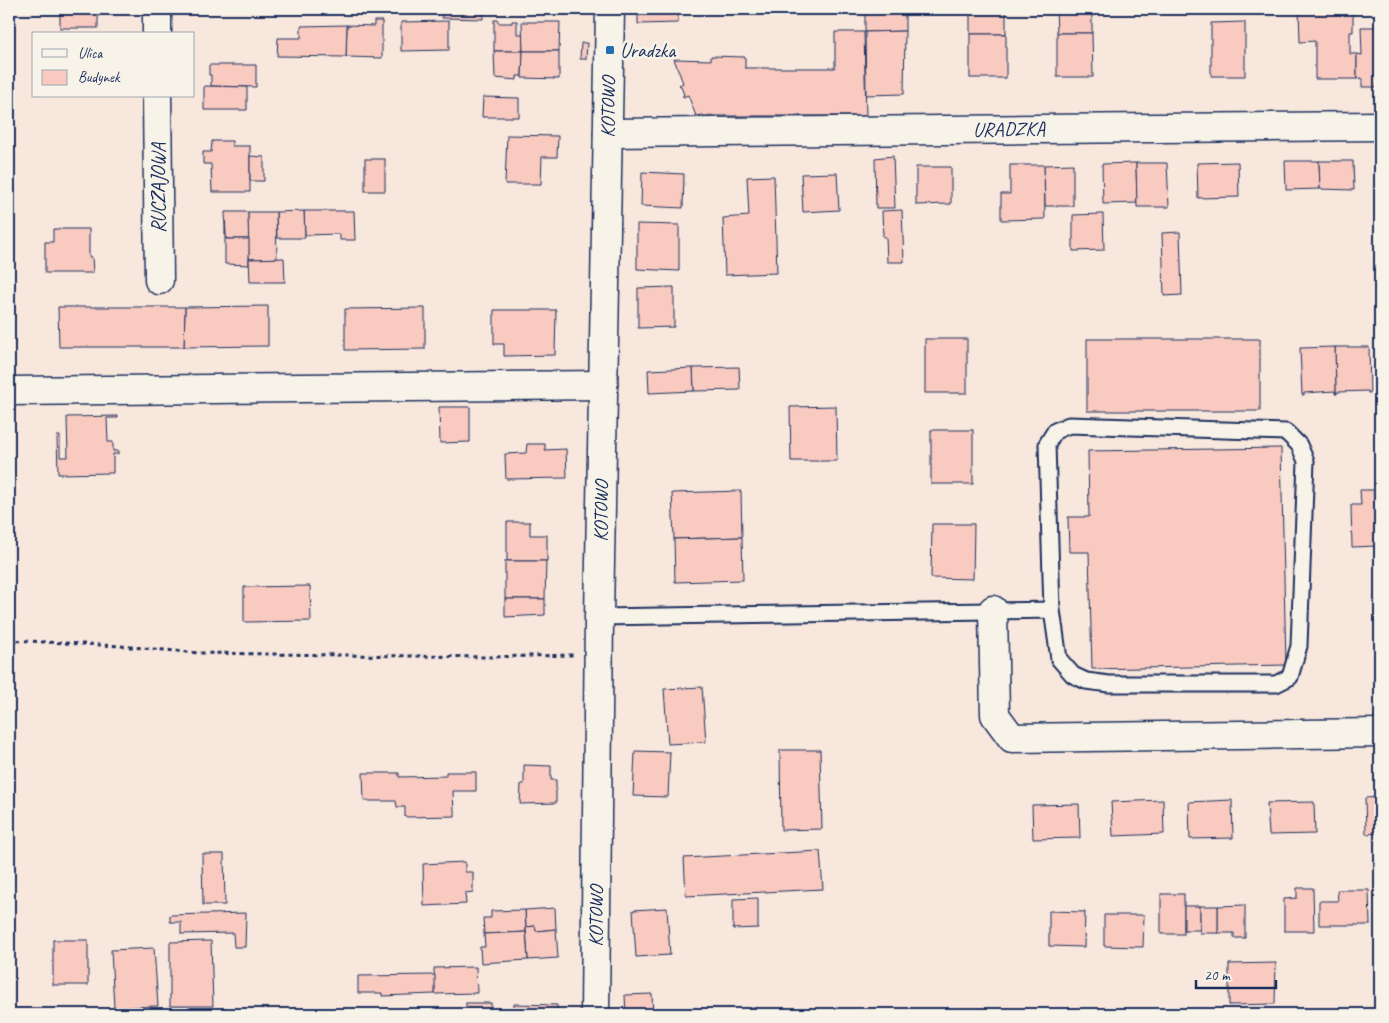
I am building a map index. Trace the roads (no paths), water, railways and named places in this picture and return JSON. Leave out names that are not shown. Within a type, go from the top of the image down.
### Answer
[{"type":"street","points":[[157,9],[157,32]]},
{"type":"street","name":"KOTOWO","points":[[595,1014],[599,617],[610,9]]},
{"type":"street","name":"RUCZAJOWA","points":[[157,98],[158,280]]},
{"type":"street","name":"URADZKA","points":[[608,133],[1380,126]]},
{"type":"street","points":[[9,391],[603,385]]},
{"type":"street","points":[[994,610],[995,715],[1012,738],[1380,733]]},
{"type":"lane","points":[[1069,425],[1286,432],[1299,445],[1306,461],[1304,529],[1299,646],[1290,677],[1276,684],[1109,684],[1086,680],[1073,675],[1059,659],[1052,610],[1047,444],[1055,430],[1069,425]]},
{"type":"lane","points":[[599,617],[1052,610]]},
{"type":"place","name":"Uradzka","points":[[610,50]]}]
